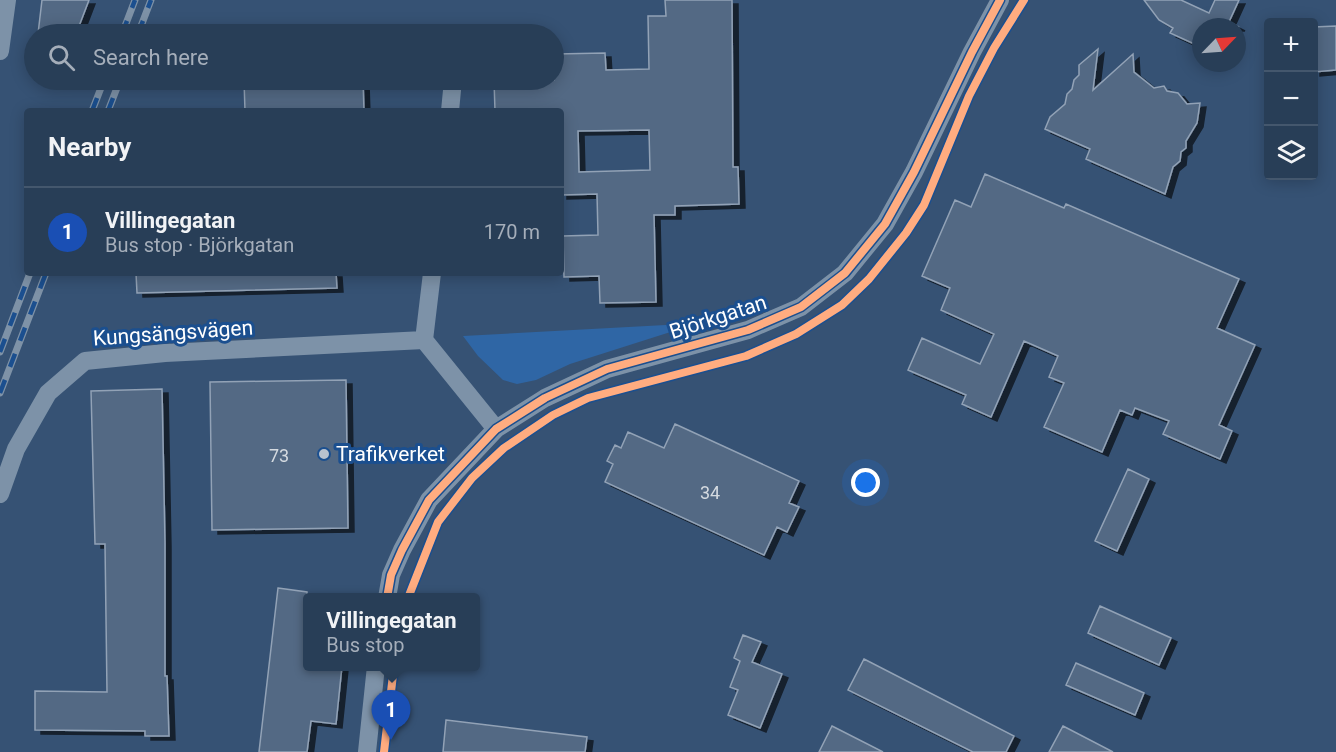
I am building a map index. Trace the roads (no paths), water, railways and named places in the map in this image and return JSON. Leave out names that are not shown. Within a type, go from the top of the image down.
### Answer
[{"type":"street","points":[[0,51],[7,0]]},
{"type":"street","name":"Björkgatan","points":[[388,593],[398,558],[429,500],[496,429],[545,398],[607,369],[748,330],[801,307],[845,273],[885,224],[915,172],[972,52],[1000,0]]},
{"type":"street","points":[[450,108],[452,90]]},
{"type":"street","points":[[432,276],[424,340],[496,429]]},
{"type":"street","name":"Kungsängsvägen","points":[[0,494],[16,449],[48,393],[85,361],[165,353],[424,340]]},
{"type":"street","points":[[367,752],[375,671]]},
{"type":"railway","points":[[126,24],[135,0]]},
{"type":"railway","points":[[142,24],[151,0]]},
{"type":"railway","points":[[93,108],[100,90]]},
{"type":"railway","points":[[109,108],[116,90]]},
{"type":"railway","points":[[0,352],[29,276]]},
{"type":"railway","points":[[0,393],[45,276]]},
{"type":"place","name":"Trafikverket","points":[[324,454]]},
{"type":"place","name":"Villingegatan","points":[[391,740]]}]
